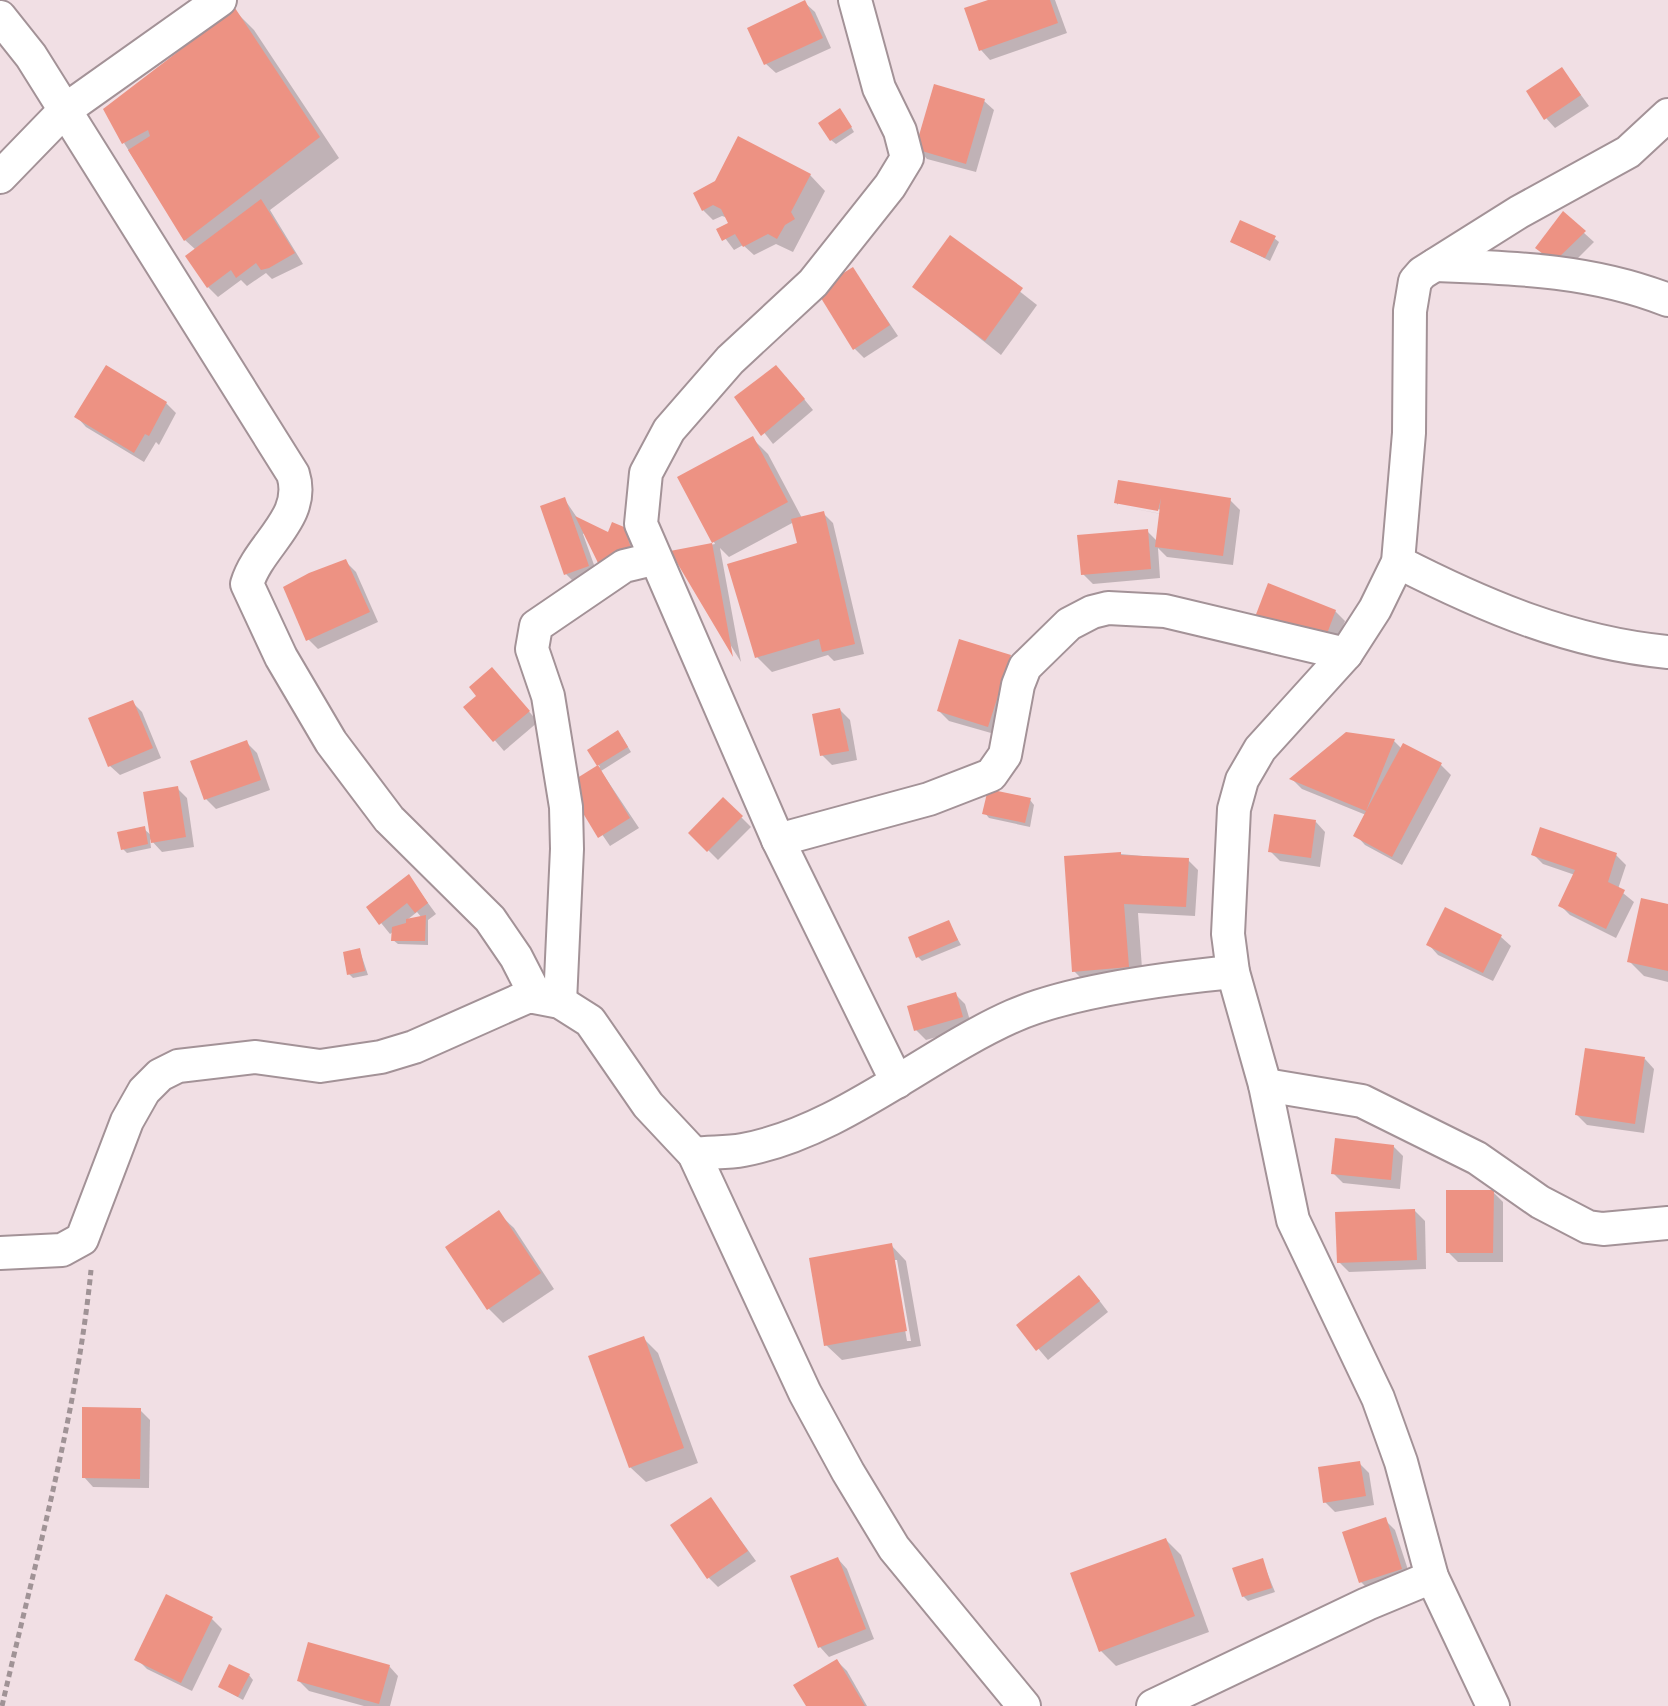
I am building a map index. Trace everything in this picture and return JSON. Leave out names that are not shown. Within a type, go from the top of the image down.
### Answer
[{"type":"street","points":[[0,177],[65,110],[220,0]]},
{"type":"street","points":[[855,0],[879,88],[900,131],[907,158],[890,186],[813,283],[730,360],[669,430],[653,457],[642,491],[641,524],[653,559],[778,840],[897,1082]]},
{"type":"street","points":[[0,17],[31,56],[293,474],[297,487],[292,512],[254,566],[247,584],[281,657],[331,742],[372,798],[490,919],[548,999],[590,1021],[648,1105],[694,1154],[805,1393],[894,1548],[1024,1706]]},
{"type":"street","points":[[1493,1706],[1432,1577],[1401,1462],[1378,1398],[1293,1220],[1265,1085],[1233,972],[1228,934],[1234,809],[1242,780],[1260,749],[1346,654],[1375,609],[1398,562],[1409,433],[1415,281],[1519,212],[1628,152],[1668,115]]},
{"type":"street","points":[[1435,265],[1584,274],[1632,286],[1668,300]]},
{"type":"street","points":[[548,999],[567,849],[566,807],[548,696],[532,649],[532,636],[536,626],[624,566],[653,559]]},
{"type":"street","points":[[1398,562],[1473,601],[1546,628],[1668,652]]},
{"type":"street","points":[[778,840],[929,799],[991,775],[1005,755],[1018,685],[1025,667],[1069,624],[1092,612],[1108,608],[1165,611],[1346,654]]},
{"type":"street","points":[[694,1154],[745,1150],[772,1142],[857,1105],[966,1038],[1016,1014],[1055,1002],[1178,977],[1233,972]]},
{"type":"street","points":[[0,1253],[38,1254],[62,1250],[82,1239],[127,1121],[144,1091],[160,1075],[178,1066],[256,1057],[320,1066],[381,1057],[548,999]]},
{"type":"street","points":[[1265,1085],[1362,1101],[1477,1158],[1540,1202],[1588,1227],[1617,1228],[1668,1223]]},
{"type":"street","points":[[1153,1706],[1367,1604],[1432,1577]]},
{"type":"path","points":[[2,1706],[51,1493],[87,1308],[91,1264]]},
{"type":"building","points":[[805,0],[823,38],[764,65],[747,28]]},
{"type":"building","points":[[988,0],[1050,0],[1058,23],[979,51],[964,8]]},
{"type":"building","points":[[235,8],[320,137],[184,241],[128,150],[150,136],[148,130],[122,144],[103,109]]},
{"type":"building","points":[[1562,67],[1581,95],[1544,120],[1526,91]]},
{"type":"building","points":[[934,84],[985,99],[966,164],[915,149]]},
{"type":"building","points":[[840,108],[852,127],[830,141],[818,123]]},
{"type":"building","points":[[738,136],[811,174],[791,212],[795,219],[785,225],[777,239],[768,234],[743,247],[735,234],[722,241],[716,229],[728,223],[721,209],[713,205],[702,211],[693,193],[715,181]]},
{"type":"building","points":[[261,199],[295,253],[269,268],[261,270],[256,263],[236,278],[231,270],[207,288],[185,256]]},
{"type":"building","points":[[1563,211],[1586,231],[1554,262],[1535,248]]},
{"type":"building","points":[[1240,220],[1276,236],[1265,258],[1230,242]]},
{"type":"building","points":[[950,235],[1023,288],[985,341],[912,287]]},
{"type":"building","points":[[853,267],[890,325],[853,350],[816,290]]},
{"type":"building","points":[[106,365],[167,402],[149,436],[145,434],[134,453],[74,417]]},
{"type":"building","points":[[776,365],[805,399],[761,436],[734,397]]},
{"type":"building","points":[[753,436],[788,502],[712,543],[677,477]]},
{"type":"building","points":[[1118,480],[1231,498],[1223,556],[1155,547],[1161,498],[1158,511],[1114,503]]},
{"type":"building","points":[[565,497],[589,566],[564,575],[540,506]]},
{"type":"building","points":[[824,511],[855,644],[822,652],[819,639],[755,658],[727,564],[797,543],[791,519]]},
{"type":"building","points":[[575,516],[608,532],[612,522],[624,527],[633,554],[600,567]]},
{"type":"building","points":[[1148,529],[1151,569],[1081,575],[1077,535]]},
{"type":"building","points":[[712,543],[733,657],[670,551]]},
{"type":"building","points":[[346,559],[370,612],[306,641],[283,587]]},
{"type":"building","points":[[1268,583],[1336,610],[1323,644],[1255,617]]},
{"type":"building","points":[[959,639],[1011,655],[988,727],[937,711]]},
{"type":"building","points":[[492,667],[530,711],[493,742],[463,707],[476,696],[469,687]]},
{"type":"building","points":[[133,700],[153,748],[108,767],[88,718]]},
{"type":"building","points":[[840,708],[849,751],[820,756],[812,714]]},
{"type":"building","points":[[618,730],[628,747],[597,766],[587,750]]},
{"type":"building","points":[[1346,732],[1395,739],[1366,811],[1289,779]]},
{"type":"building","points":[[247,740],[261,780],[204,800],[190,761]]},
{"type":"building","points":[[1403,743],[1442,763],[1392,857],[1353,836]]},
{"type":"building","points":[[598,765],[630,818],[598,838],[566,785]]},
{"type":"building","points":[[178,786],[186,837],[151,843],[143,792]]},
{"type":"building","points":[[988,789],[1031,798],[1025,823],[982,814]]},
{"type":"building","points":[[723,797],[743,816],[707,852],[688,833]]},
{"type":"building","points":[[1274,814],[1316,820],[1311,858],[1268,852]]},
{"type":"building","points":[[145,826],[148,844],[121,850],[117,832]]},
{"type":"building","points":[[1540,827],[1617,853],[1608,882],[1625,890],[1606,929],[1558,906],[1575,870],[1531,855]]},
{"type":"building","points":[[1121,852],[1121,855],[1189,858],[1186,907],[1124,904],[1129,967],[1072,972],[1064,856]]},
{"type":"building","points":[[409,874],[428,903],[415,913],[407,903],[379,925],[366,907]]},
{"type":"building","points":[[1641,898],[1668,904],[1668,971],[1627,962]]},
{"type":"building","points":[[1445,907],[1502,935],[1483,973],[1426,945]]},
{"type":"building","points":[[426,915],[425,941],[391,941],[392,927],[406,923],[406,919]]},
{"type":"building","points":[[949,920],[958,940],[916,958],[908,937]]},
{"type":"building","points":[[360,948],[365,971],[347,975],[343,952]]},
{"type":"building","points":[[956,992],[963,1017],[914,1031],[907,1006]]},
{"type":"building","points":[[1585,1048],[1645,1057],[1635,1124],[1575,1115]]},
{"type":"building","points":[[1335,1138],[1394,1145],[1391,1180],[1331,1174]]},
{"type":"building","points":[[1446,1190],[1494,1190],[1493,1253],[1446,1253]]},
{"type":"building","points":[[1415,1209],[1417,1260],[1337,1263],[1335,1212]]},
{"type":"building","points":[[499,1210],[541,1273],[487,1310],[445,1247]]},
{"type":"building","points":[[892,1243],[907,1331],[824,1346],[809,1258]]},
{"type":"building","points":[[1079,1275],[1100,1301],[1036,1351],[1016,1325]]},
{"type":"building","points":[[644,1336],[684,1448],[629,1468],[588,1356]]},
{"type":"building","points":[[82,1407],[141,1408],[140,1479],[82,1478]]},
{"type":"building","points":[[1360,1461],[1366,1496],[1323,1503],[1318,1467]]},
{"type":"building","points":[[711,1497],[748,1551],[707,1579],[670,1525]]},
{"type":"building","points":[[1386,1517],[1402,1569],[1359,1583],[1342,1532]]},
{"type":"building","points":[[1166,1538],[1195,1616],[1099,1652],[1070,1573]]},
{"type":"building","points":[[838,1557],[866,1629],[818,1648],[790,1576]]},
{"type":"building","points":[[1263,1558],[1272,1588],[1242,1597],[1232,1568]]},
{"type":"building","points":[[166,1594],[213,1617],[181,1683],[134,1660]]},
{"type":"building","points":[[308,1642],[390,1665],[379,1704],[297,1681]]},
{"type":"building","points":[[837,1659],[865,1706],[806,1706],[793,1685]]},
{"type":"building","points":[[229,1664],[250,1674],[238,1697],[218,1687]]}]
